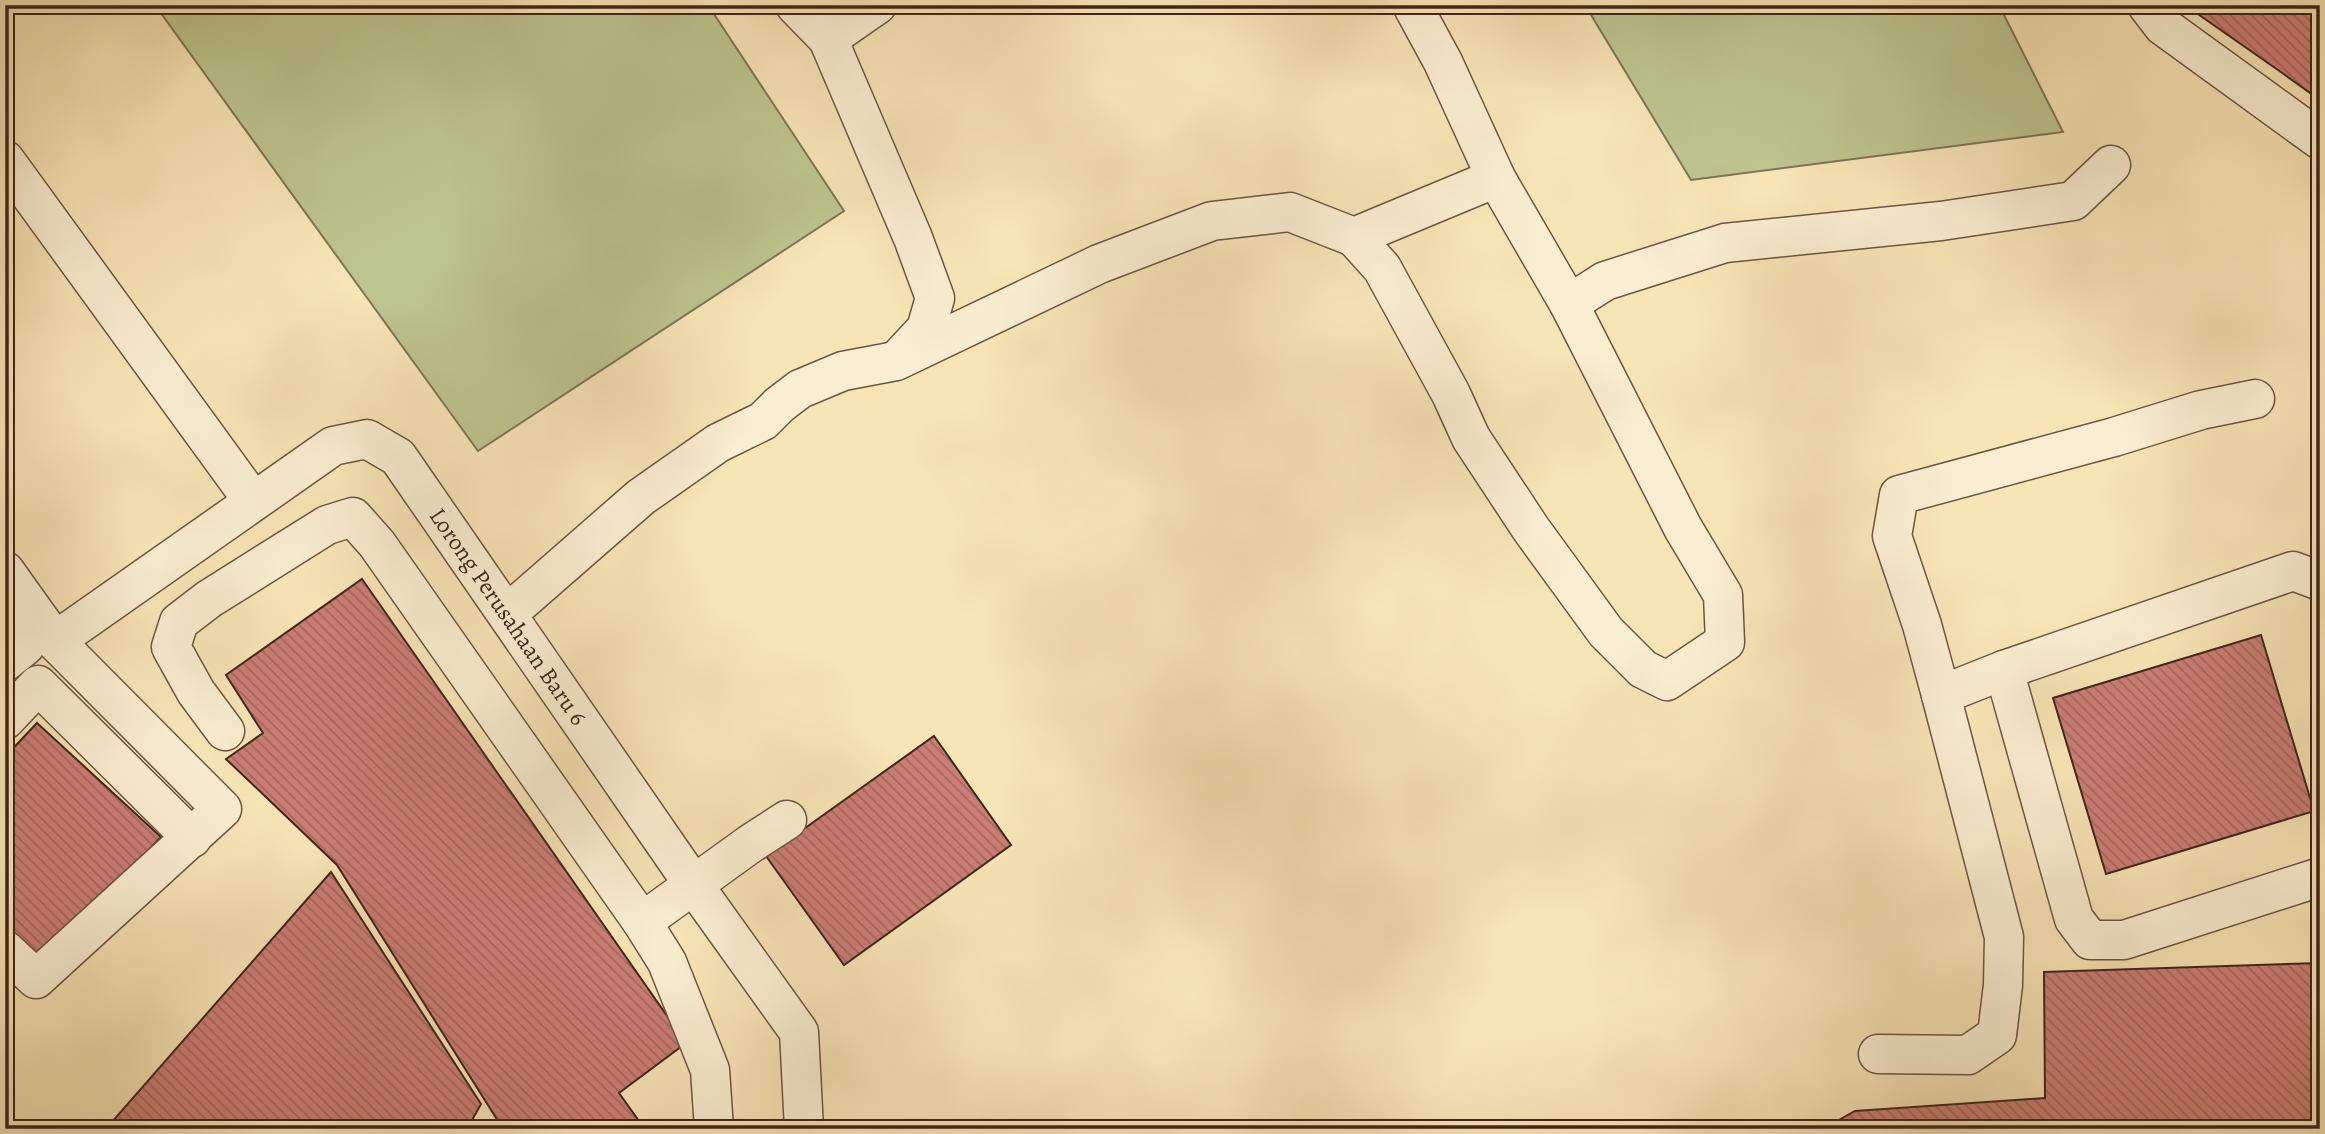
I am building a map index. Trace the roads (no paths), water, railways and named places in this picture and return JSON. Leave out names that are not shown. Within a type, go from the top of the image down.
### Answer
[{"type":"street","points":[[795,5],[828,38],[908,226],[935,298],[926,330],[896,361]]},
{"type":"street","points":[[828,38],[877,5]]},
{"type":"street","points":[[508,614],[641,497],[718,443],[763,421],[800,388],[843,371],[896,361],[1099,264],[1212,221],[1290,212],[1354,237],[1382,268],[1451,394],[1471,438],[1531,529],[1606,632],[1643,669],[1667,681],[1725,642],[1723,596],[1683,528],[1569,304],[1496,178],[1443,62],[1412,5]]},
{"type":"street","points":[[2147,5],[2163,26],[2320,140]]},
{"type":"street","points":[[5,160],[253,501]]},
{"type":"street","points":[[1569,304],[1605,281],[1725,243],[1941,221],[2073,201],[2110,165]]},
{"type":"street","points":[[1354,237],[1496,178]]},
{"type":"street","points":[[1878,1054],[1968,1055],[1997,1035],[2003,985],[2004,937],[1922,625],[1892,536],[1899,495],[2114,437],[2201,410],[2255,399]]},
{"type":"street","name":"Lorong Perusahaan Baru 6","points":[[55,641],[333,446],[368,439],[398,457],[693,884],[799,1032],[804,1129]]},
{"type":"street","points":[[225,732],[195,692],[171,647],[179,622],[209,599],[327,525],[354,517],[377,544],[642,922],[667,962],[710,1070],[714,1129]]},
{"type":"street","points":[[5,571],[55,641],[222,809],[36,979],[5,950]]},
{"type":"street","points":[[1941,695],[2004,670],[2293,571],[2320,581]]},
{"type":"street","points":[[5,620],[25,646],[5,662]]},
{"type":"street","points":[[2004,670],[2074,919],[2090,940],[2124,940],[2320,877]]},
{"type":"street","points":[[5,719],[38,685],[192,838]]},
{"type":"street","points":[[642,922],[787,820]]}]
